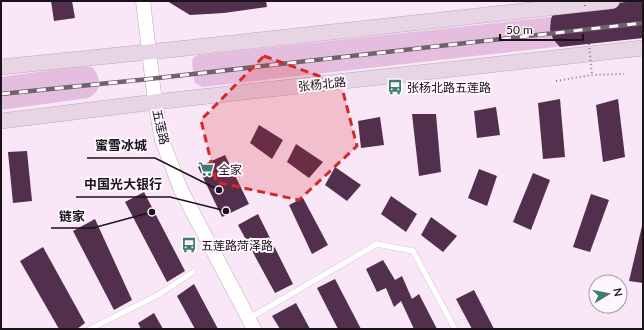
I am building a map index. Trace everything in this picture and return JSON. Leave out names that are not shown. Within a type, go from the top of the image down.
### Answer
[{"type":"main road","points":[[1,67],[612,1]]},
{"type":"main road","name":"张杨北路","points":[[1,121],[155,102],[643,48]]},
{"type":"street","name":"五莲路","points":[[143,1],[148,52],[162,140],[181,190],[251,324]]},
{"type":"lane","points":[[251,324],[377,244],[412,251],[454,329]]},
{"type":"lane","points":[[90,329],[158,295],[193,272]]},
{"type":"path","points":[[585,1],[585,6]]},
{"type":"path","points":[[588,44],[592,75]]},
{"type":"path","points":[[556,81],[592,75],[624,74]]},
{"type":"highlighted area","points":[[264,56],[341,84],[357,146],[299,200],[216,182],[201,120]]},
{"type":"shaded area","points":[[643,7],[643,37],[202,87],[195,83],[192,64],[193,58],[199,55]]},
{"type":"shaded area","points":[[82,66],[92,67],[99,80],[96,92],[88,98],[1,110],[1,77]]},
{"type":"building","points":[[51,1],[72,1],[75,18],[54,21]]},
{"type":"building","points":[[167,1],[266,1],[267,7],[224,13],[190,15]]},
{"type":"building","points":[[643,1],[643,38],[560,47],[553,39],[550,29],[551,19],[555,10]]},
{"type":"building","points":[[560,99],[565,157],[543,159],[538,103]]},
{"type":"building","points":[[618,99],[625,157],[603,162],[596,105]]},
{"type":"building","points":[[496,107],[500,135],[477,138],[474,111]]},
{"type":"building","points":[[412,114],[436,114],[441,172],[419,176]]},
{"type":"building","points":[[380,117],[384,145],[361,148],[358,121]]},
{"type":"building","points":[[259,125],[283,140],[272,159],[250,143]]},
{"type":"building","points":[[296,144],[323,162],[309,178],[287,162]]},
{"type":"building","points":[[27,151],[32,201],[13,203],[8,152]]},
{"type":"building","points":[[225,155],[249,204],[222,217],[198,167]]},
{"type":"building","points":[[335,167],[361,185],[347,201],[325,185]]},
{"type":"building","points":[[479,169],[497,176],[487,206],[468,198]]},
{"type":"building","points":[[533,173],[550,180],[531,230],[513,222]]},
{"type":"building","points":[[144,192],[185,271],[167,282],[125,202]]},
{"type":"building","points":[[591,194],[609,200],[590,252],[573,247]]},
{"type":"building","points":[[391,196],[417,214],[406,232],[381,214]]},
{"type":"building","points":[[303,198],[328,245],[312,254],[289,205]]},
{"type":"building","points":[[258,214],[293,284],[275,293],[238,225]]},
{"type":"building","points":[[431,217],[457,236],[443,252],[421,235]]},
{"type":"building","points":[[95,219],[132,300],[114,310],[73,231]]},
{"type":"building","points":[[643,226],[643,283],[629,281]]},
{"type":"building","points":[[43,247],[85,323],[77,329],[59,329],[20,261]]},
{"type":"building","points":[[383,260],[395,280],[402,276],[412,299],[419,294],[437,329],[414,329],[401,301],[394,307],[386,288],[377,292],[366,269]]},
{"type":"building","points":[[335,279],[361,329],[338,329],[317,288]]},
{"type":"building","points":[[194,284],[218,329],[195,329],[177,296]]},
{"type":"building","points":[[474,290],[494,329],[472,329],[456,299]]},
{"type":"building","points":[[296,303],[310,329],[280,329],[272,316]]},
{"type":"building","points":[[154,313],[163,329],[141,329],[138,323]]},
{"type":"railway","points":[[1,94],[149,79],[643,23]]},
{"type":"place","name":"张杨北路五莲路","points":[[395,87]]},
{"type":"place","name":"全家","points":[[206,169]]},
{"type":"place","name":"蜜雪冰城","points":[[219,190]]},
{"type":"place","name":"中国光大银行","points":[[226,211]]},
{"type":"place","name":"链家","points":[[152,212]]},
{"type":"place","name":"五莲路菏泽路","points":[[189,245]]}]
